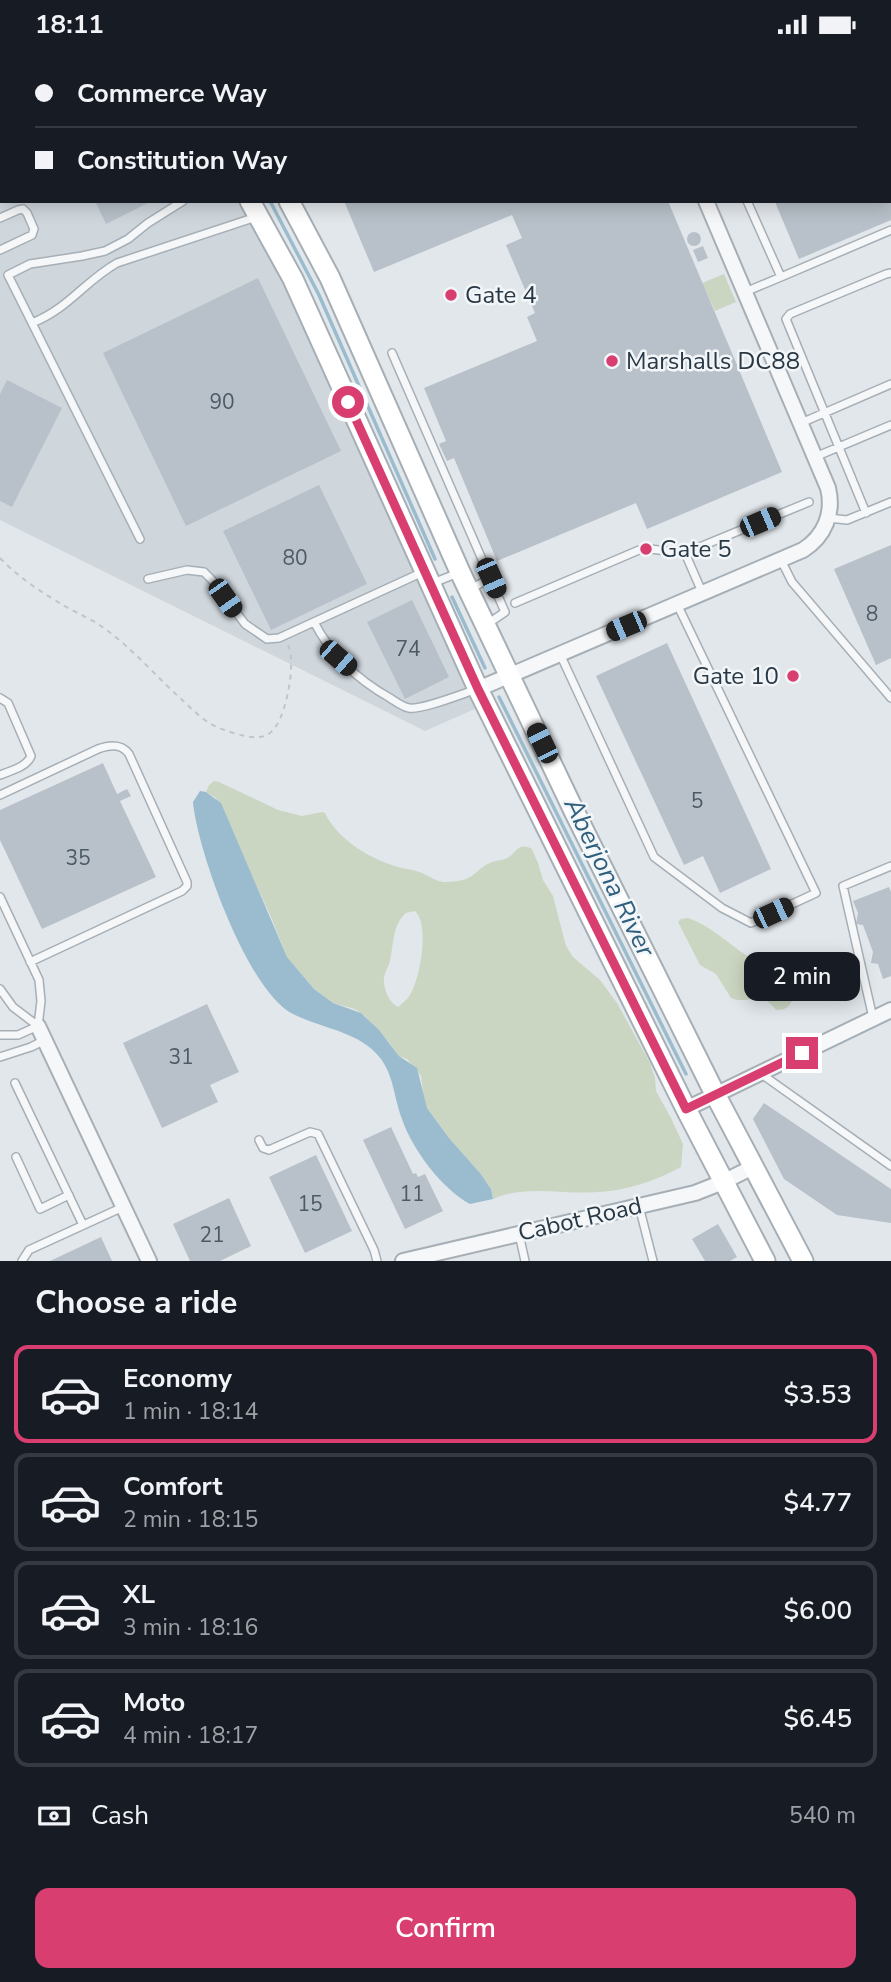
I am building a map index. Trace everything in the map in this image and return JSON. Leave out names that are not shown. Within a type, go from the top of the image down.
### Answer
[{"type":"street","points":[[290,203],[330,278],[468,590],[574,811],[715,1094],[803,1261]]},
{"type":"street","points":[[478,689],[781,559],[812,544],[823,531],[831,505],[830,493],[707,203]]},
{"type":"street","points":[[254,209],[293,279],[478,689],[686,1109],[765,1261]]},
{"type":"street","points":[[686,1109],[891,1010]]},
{"type":"street","points":[[38,1026],[149,1261]]},
{"type":"street","name":"Cabot Road","points":[[404,1261],[701,1191],[753,1167]]},
{"type":"lane","points":[[140,539],[8,275],[30,264],[93,254],[113,247],[180,203]]},
{"type":"lane","points":[[748,203],[781,277]]},
{"type":"lane","points":[[0,218],[23,209],[34,229],[32,235],[0,250]]},
{"type":"lane","points":[[32,323],[58,310],[104,270],[117,263],[254,209]]},
{"type":"lane","points":[[745,292],[891,230]]},
{"type":"lane","points":[[866,513],[786,318],[891,273]]},
{"type":"lane","points":[[392,353],[505,612],[485,626]]},
{"type":"lane","points":[[801,423],[891,384]]},
{"type":"lane","points":[[815,457],[891,425]]},
{"type":"lane","points":[[515,603],[639,550],[685,553],[810,502]]},
{"type":"lane","points":[[828,518],[847,520],[891,502]]},
{"type":"lane","points":[[685,553],[702,593]]},
{"type":"lane","points":[[781,559],[792,582],[891,698]]},
{"type":"lane","points":[[148,579],[187,570],[204,572],[245,624],[267,639],[274,639],[427,578],[460,572]]},
{"type":"lane","points":[[468,590],[491,578]]},
{"type":"lane","points":[[559,654],[654,857],[722,908],[751,923],[816,893],[677,604]]},
{"type":"lane","points":[[314,622],[338,658],[375,690],[408,708],[421,708],[478,689]]},
{"type":"lane","points":[[0,698],[9,705],[31,755],[26,764],[0,775]]},
{"type":"lane","points":[[0,795],[101,748],[120,746],[129,754],[187,882],[182,891],[30,962]]},
{"type":"lane","points":[[873,1019],[843,886],[891,866]]},
{"type":"lane","points":[[0,897],[40,983],[38,1026]]},
{"type":"lane","points":[[0,989],[13,1007],[38,1026]]},
{"type":"lane","points":[[0,1035],[19,1035],[38,1026]]},
{"type":"lane","points":[[0,1056],[45,1040]]},
{"type":"lane","points":[[760,1073],[891,1166]]},
{"type":"lane","points":[[15,1083],[83,1225]]},
{"type":"lane","points":[[259,1140],[264,1149],[271,1150],[310,1132],[318,1134],[377,1261]]},
{"type":"lane","points":[[16,1157],[40,1209],[69,1195]]},
{"type":"lane","points":[[639,1206],[653,1261]]},
{"type":"lane","points":[[22,1261],[29,1250],[123,1207]]},
{"type":"lane","points":[[519,1233],[525,1261]]},
{"type":"path","points":[[0,558],[36,587],[101,626],[120,641],[201,717],[218,727],[248,738],[267,736],[276,726],[284,709],[292,659],[292,652],[284,636]]},
{"type":"shaded area","points":[[0,203],[240,203],[267,246],[290,293],[477,708],[425,731],[0,520]]},
{"type":"green space","points":[[724,274],[736,302],[715,311],[702,283]]},
{"type":"green space","points":[[214,781],[219,782],[278,810],[302,816],[325,813],[348,841],[369,855],[440,881],[467,879],[486,865],[509,857],[520,848],[532,849],[543,880],[553,896],[566,946],[573,957],[600,980],[617,1003],[650,1063],[656,1091],[683,1144],[681,1167],[651,1181],[619,1190],[584,1193],[532,1191],[493,1199],[491,1189],[480,1173],[427,1108],[421,1076],[407,1059],[399,1056],[365,1016],[355,1009],[333,1003],[314,989],[287,957],[216,798],[206,792]],"holes":[[[415,911],[420,918],[423,940],[417,977],[410,995],[398,1007],[391,1002],[384,986],[396,929],[406,913]]]},
{"type":"green space","points":[[688,918],[788,978],[794,990],[789,1006],[776,1010],[770,1003],[759,998],[731,998],[716,974],[700,965],[678,922]]},
{"type":"water","points":[[200,791],[206,792],[221,803],[287,957],[314,989],[333,1003],[361,1013],[379,1030],[399,1056],[417,1068],[427,1108],[480,1173],[491,1189],[493,1199],[470,1204],[449,1189],[429,1167],[407,1131],[385,1066],[372,1050],[352,1036],[293,1014],[276,1001],[259,978],[228,918],[204,852],[193,802]]},
{"type":"building","points":[[96,203],[148,203],[106,224]]},
{"type":"building","name":"Marshalls DC88","points":[[345,203],[669,203],[782,472],[647,529],[636,503],[497,561],[454,458],[447,461],[439,444],[446,441],[424,388],[537,341],[527,317],[535,313],[506,245],[522,238],[512,215],[374,272]]},
{"type":"building","points":[[775,203],[891,203],[891,220],[799,259]]},
{"type":"building","points":[[691,232],[697,232],[701,239],[697,246],[691,246],[687,242],[687,236]]},
{"type":"building","points":[[703,246],[708,258],[698,262],[693,250]]},
{"type":"building","points":[[258,278],[341,451],[186,526],[103,353]]},
{"type":"building","points":[[7,380],[62,408],[12,507],[0,501],[0,394]]},
{"type":"building","points":[[319,485],[367,584],[271,630],[223,531]]},
{"type":"building","points":[[891,545],[891,658],[876,665],[834,569]]},
{"type":"building","points":[[412,600],[449,677],[405,699],[367,622]]},
{"type":"building","points":[[667,643],[771,869],[720,893],[703,856],[684,865],[596,676]]},
{"type":"building","points":[[103,763],[117,794],[127,789],[131,796],[120,801],[156,877],[42,929],[0,840],[0,810]]},
{"type":"building","points":[[889,887],[891,976],[883,979],[878,964],[871,963],[873,952],[863,925],[856,924],[858,913],[853,901]]},
{"type":"building","points":[[207,1004],[239,1072],[210,1085],[218,1102],[162,1128],[123,1043]]},
{"type":"building","points":[[764,1103],[891,1189],[891,1223],[837,1215],[784,1179],[753,1119]]},
{"type":"building","points":[[391,1127],[413,1174],[416,1173],[418,1177],[425,1174],[443,1211],[405,1229],[363,1140]]},
{"type":"building","points":[[316,1155],[352,1231],[305,1253],[269,1177]]},
{"type":"building","points":[[229,1198],[251,1246],[220,1261],[190,1261],[173,1224]]},
{"type":"building","points":[[718,1224],[737,1257],[730,1261],[705,1261],[692,1239]]},
{"type":"building","points":[[101,1237],[112,1261],[50,1261]]},
{"type":"waterway","name":"Aberjona River","points":[[271,203],[319,295],[435,559]]},
{"type":"waterway","name":"Aberjona River","points":[[452,597],[485,668]]},
{"type":"waterway","name":"Aberjona River","points":[[499,697],[686,1074]]},
{"type":"place","name":"Gate 4","points":[[451,295]]},
{"type":"place","name":"Marshalls DC88","points":[[612,361]]},
{"type":"place","name":"Gate 5","points":[[646,549]]},
{"type":"place","name":"Gate 10","points":[[793,676]]},
{"type":"route","points":[[348,402],[478,689],[686,1109],[802,1053]]}]
